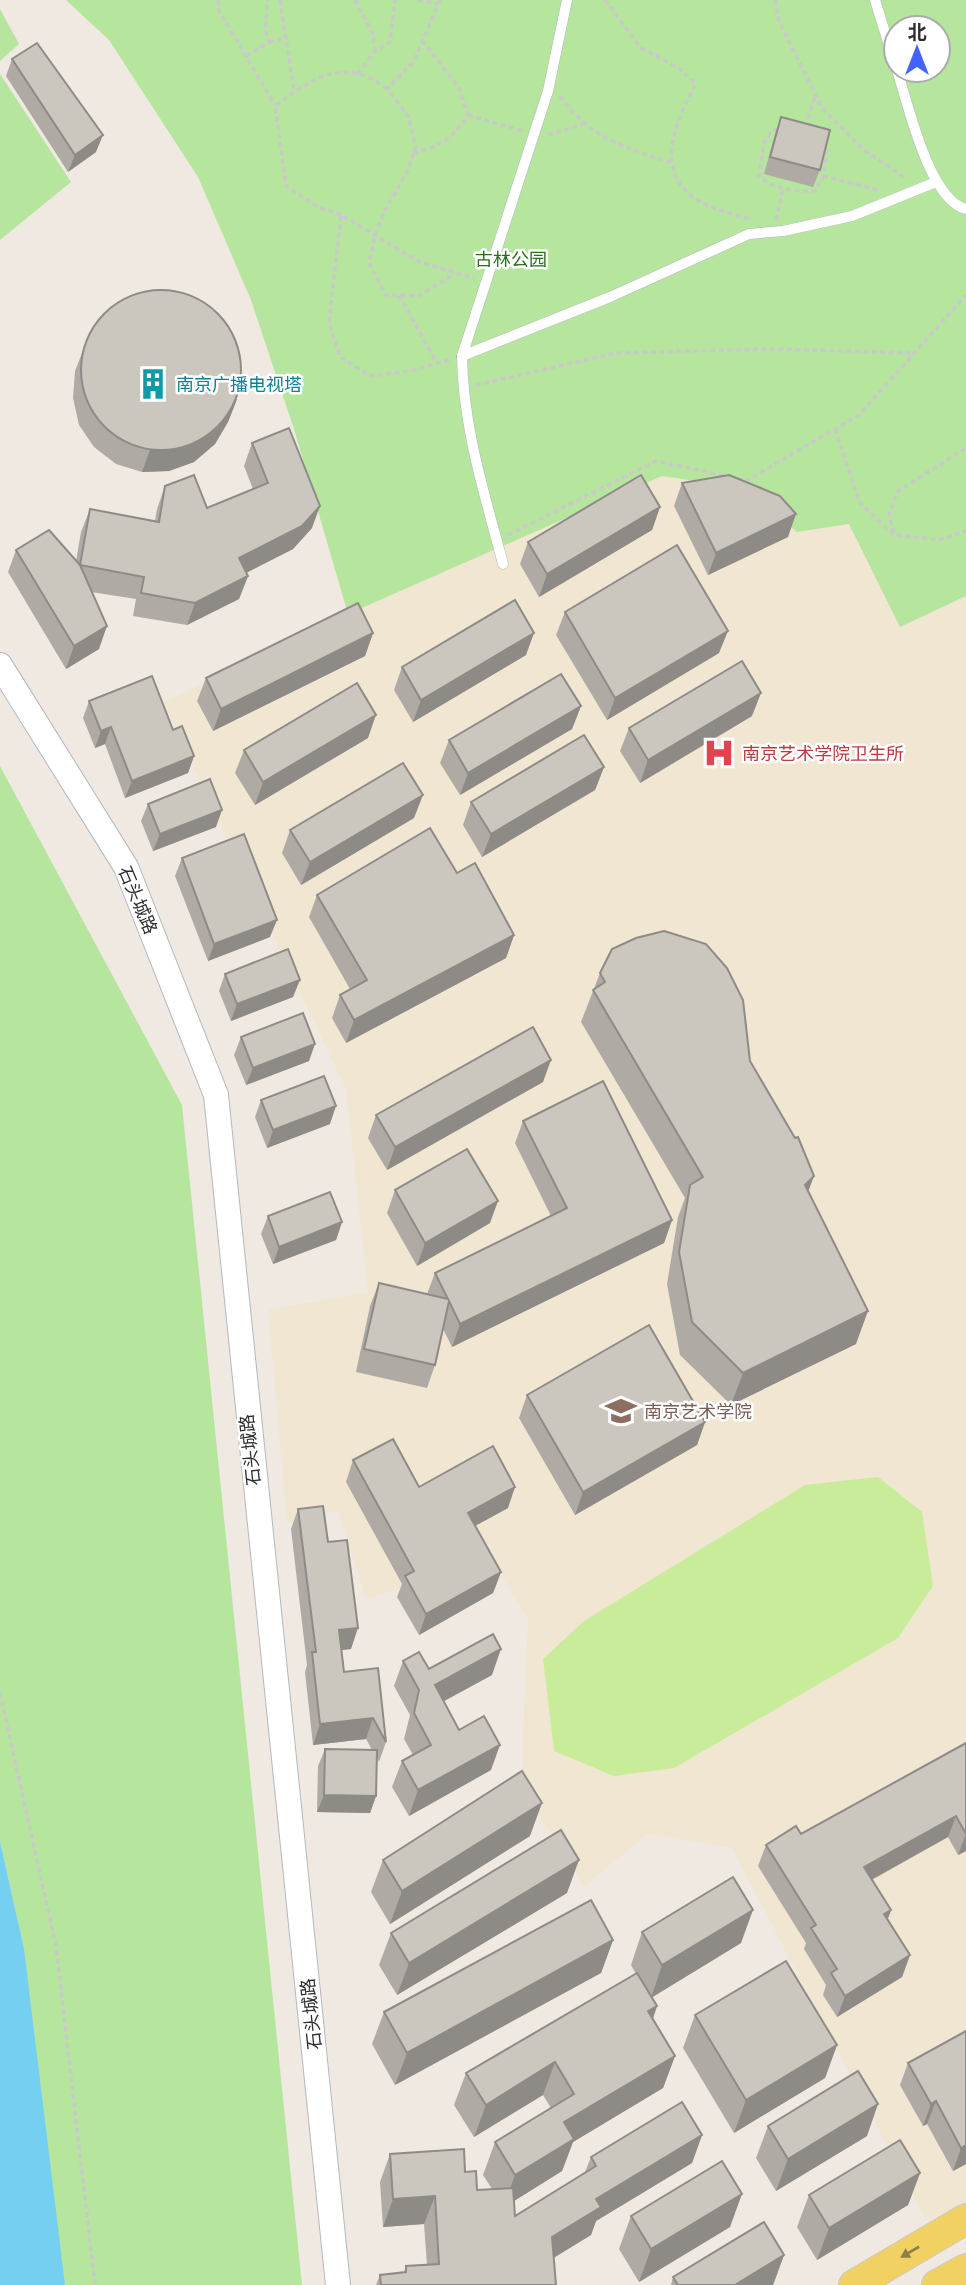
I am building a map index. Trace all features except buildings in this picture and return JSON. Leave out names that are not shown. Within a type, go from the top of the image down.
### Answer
[{"type":"main road","points":[[861,2283],[966,2219]]},
{"type":"main road","points":[[937,2285],[966,2269]]},
{"type":"street","name":"石头城路","points":[[0,665],[126,867],[216,1095],[338,2285]]},
{"type":"lane","points":[[503,564],[469,437],[462,388],[462,356],[550,82],[568,0]]},
{"type":"lane","points":[[875,0],[882,23]]},
{"type":"lane","points":[[901,84],[936,182],[948,199],[966,209]]},
{"type":"lane","points":[[462,356],[610,297],[749,234],[852,216],[936,182]]},
{"type":"path","points":[[218,0],[219,11],[275,106],[286,186],[318,207],[341,215],[420,262],[453,275],[487,281]]},
{"type":"path","points":[[268,0],[265,29],[269,41]]},
{"type":"path","points":[[280,0],[294,92]]},
{"type":"path","points":[[355,0],[373,34],[375,51]]},
{"type":"path","points":[[358,74],[375,51],[390,42],[395,0]]},
{"type":"path","points":[[387,89],[414,61],[439,2],[418,0]]},
{"type":"path","points":[[605,0],[640,47],[680,69],[696,84],[679,121],[670,154],[674,176],[690,195],[773,230],[783,188]]},
{"type":"path","points":[[775,0],[779,22],[822,108],[863,149],[920,188]]},
{"type":"path","points":[[246,57],[269,41],[287,38]]},
{"type":"path","points":[[414,153],[440,147],[457,131],[468,115],[458,88],[422,40]]},
{"type":"path","points":[[275,106],[330,72],[367,74],[387,89],[408,116],[416,146],[407,172],[384,212],[374,236],[369,264],[386,295],[418,296],[453,275]]},
{"type":"path","points":[[550,82],[576,118],[609,143],[672,163]]},
{"type":"path","points":[[804,134],[816,96]]},
{"type":"path","points":[[783,131],[773,130],[764,142],[759,177],[795,192],[816,191],[823,176],[828,148],[820,143]]},
{"type":"path","points":[[823,176],[901,196]]},
{"type":"path","points":[[341,215],[329,323],[340,357],[370,376],[410,371],[462,356]]},
{"type":"path","points":[[399,295],[437,363]]},
{"type":"path","points":[[497,541],[656,461],[746,481],[859,415],[966,295]]},
{"type":"path","points":[[462,388],[616,354],[771,349],[915,353]]},
{"type":"path","points":[[835,429],[860,503],[894,535],[940,540],[966,531]]},
{"type":"path","points":[[894,535],[890,515],[897,492],[966,448]]},
{"type":"path","points":[[0,1693],[56,1947],[95,2285]]},
{"type":"shaded area","name":"南京艺术学院","points":[[662,476],[741,488],[797,532],[849,524],[900,627],[966,596],[966,2204],[926,2220],[732,1848],[648,1833],[584,1887],[521,1786],[528,1618],[492,1560],[366,1599],[338,1511],[287,1523],[268,1310],[368,1292],[346,1089],[163,703],[348,614]]},
{"type":"green space","name":"古林公园","points":[[66,0],[966,0],[966,596],[900,627],[849,524],[797,532],[741,488],[662,476],[348,614],[294,429],[251,300],[198,177],[109,40]]},
{"type":"green space","points":[[0,9],[19,44],[0,61]]},
{"type":"green space","points":[[0,74],[71,182],[0,240]]},
{"type":"green space","points":[[0,766],[182,1105],[302,2285],[0,2285],[0,1857],[18,1922],[0,1841]]},
{"type":"green space","points":[[878,1477],[922,1512],[933,1586],[898,1638],[674,1768],[614,1776],[554,1751],[543,1659],[584,1621],[805,1485]]},
{"type":"water","points":[[0,1841],[24,1949],[65,2285],[0,2285]]},
{"type":"place","name":"南京广播电视塔","points":[[153,384]]},
{"type":"place","name":"南京艺术学院卫生所","points":[[719,753]]},
{"type":"place","name":"南京艺术学院","points":[[621,1411]]}]
